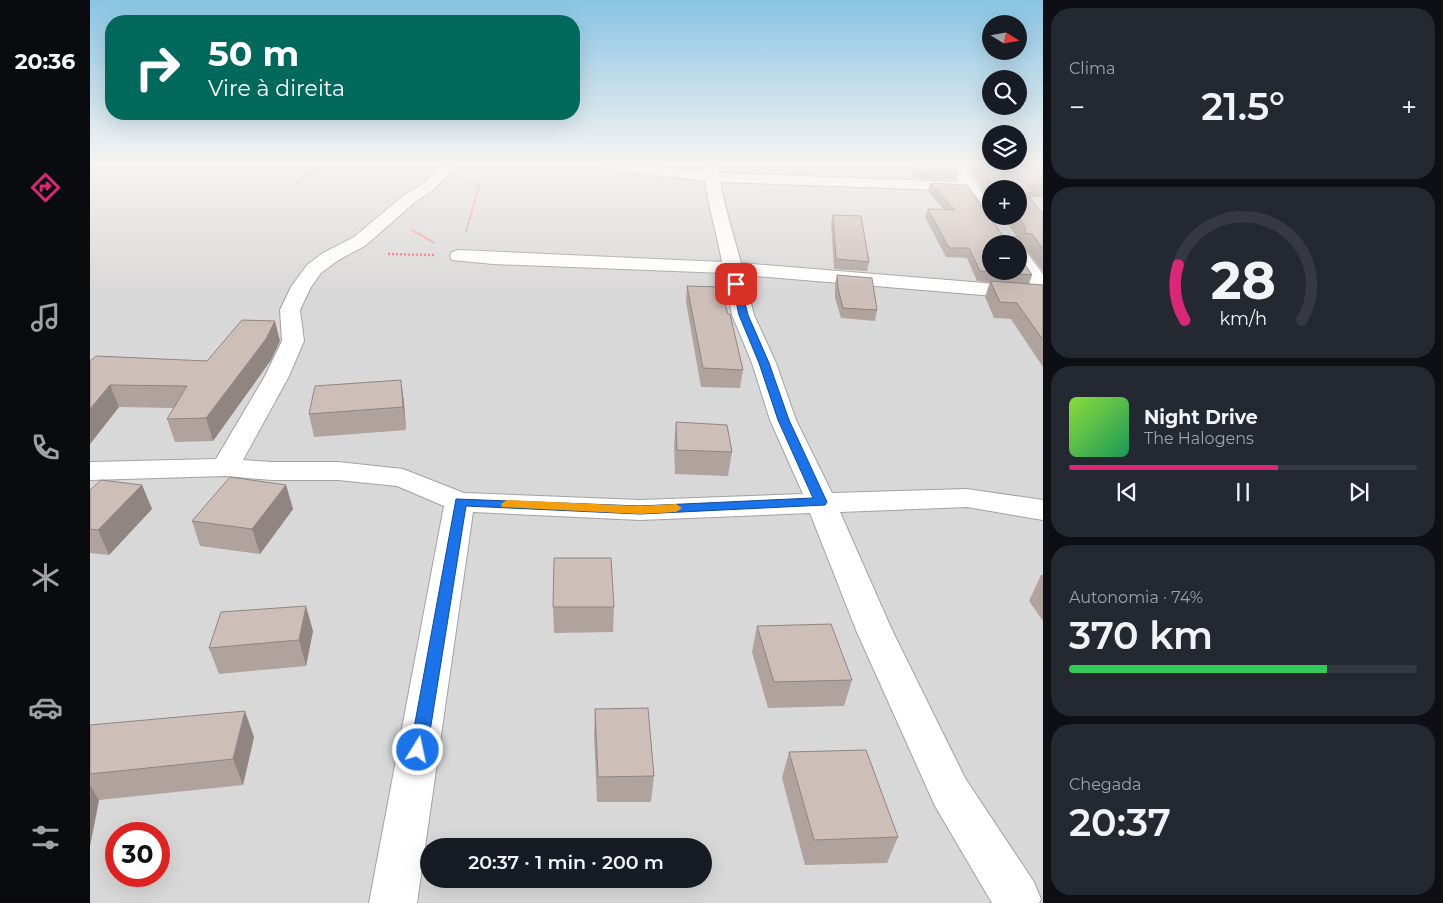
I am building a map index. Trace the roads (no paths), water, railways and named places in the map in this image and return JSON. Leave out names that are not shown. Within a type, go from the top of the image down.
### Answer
[{"type":"street","points":[[225,467],[277,376],[293,341],[290,310],[301,287],[314,269],[330,257],[360,242],[400,206]]},
{"type":"street","points":[[718,206],[743,315],[764,363],[783,420],[821,502],[878,638],[950,792],[1016,900]]},
{"type":"street","points":[[459,256],[513,260],[733,268],[914,281],[1043,294]]},
{"type":"street","points":[[1027,265],[1043,288]]},
{"type":"street","points":[[90,471],[225,467],[338,471],[403,478],[460,502],[640,510],[967,498],[1043,510]]},
{"type":"street","points":[[393,903],[460,502]]}]
